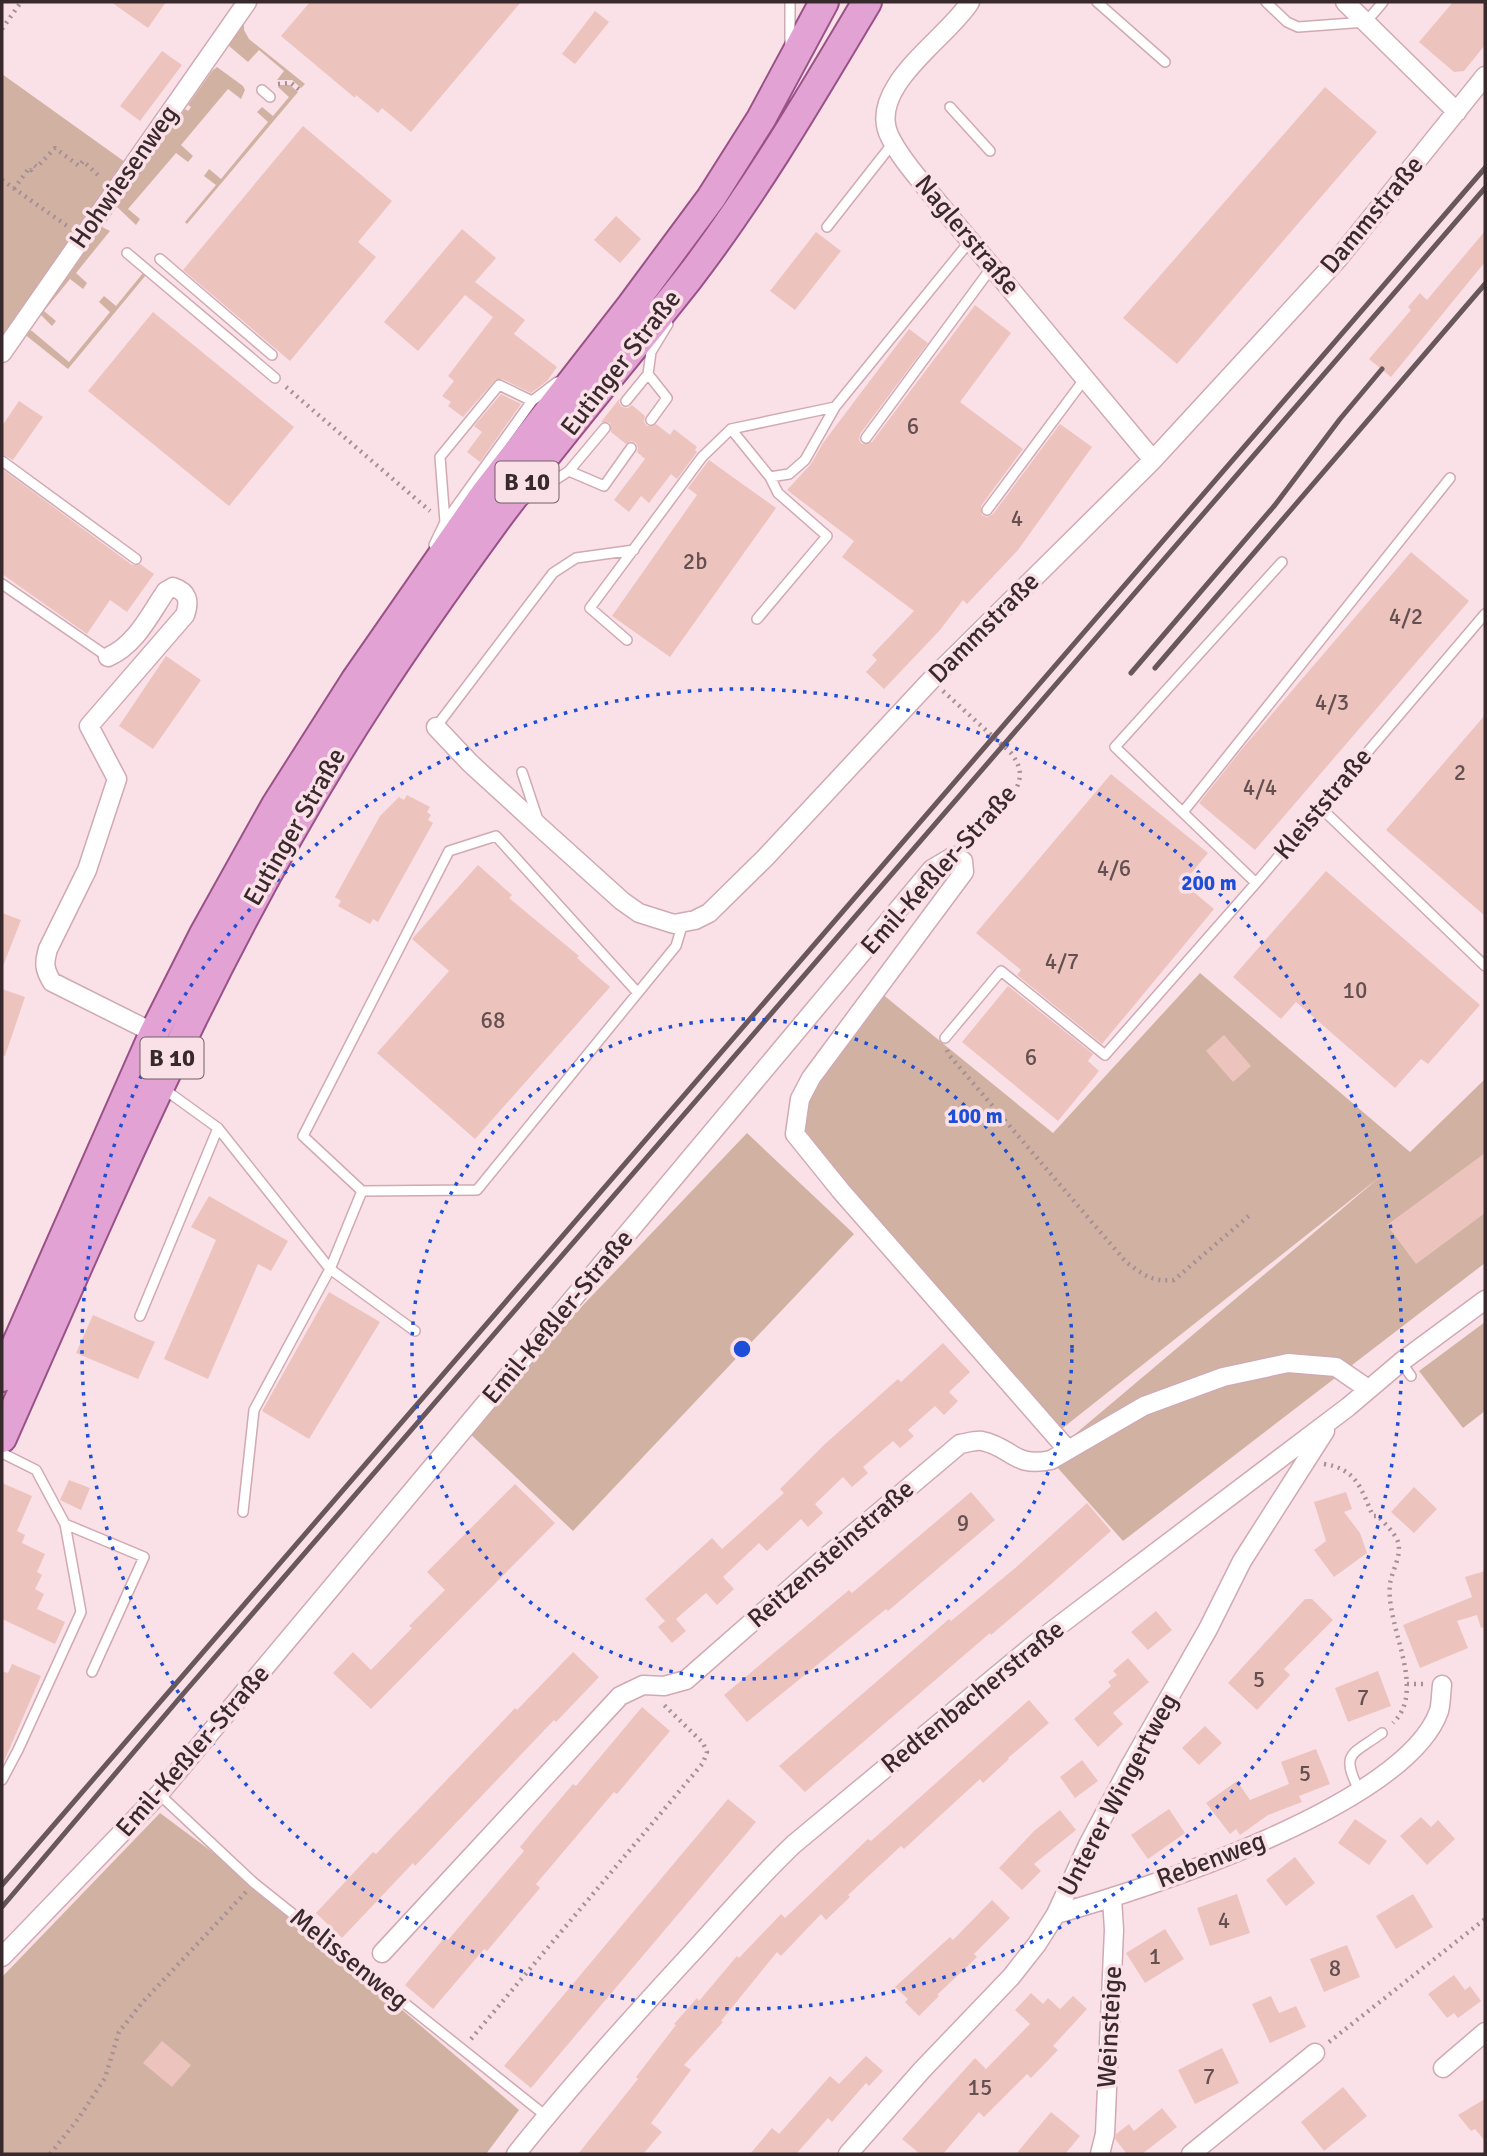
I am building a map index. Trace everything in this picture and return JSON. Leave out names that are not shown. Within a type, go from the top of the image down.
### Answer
[{"type":"main road","name":"Eutinger Straße","points":[[2,1438],[159,1086],[235,932],[308,802],[374,695],[499,516],[690,276],[731,216],[804,74],[824,2]]},
{"type":"main road","name":"Eutinger Straße","points":[[2,1377],[154,1033],[204,934],[276,805],[326,723],[485,494],[666,259],[739,155],[804,74],[867,2]]},
{"type":"main road","name":"Eutinger Straße","points":[[666,259],[690,276]]},
{"type":"street","name":"Hohwiesenweg","points":[[2,353],[247,2]]},
{"type":"street","name":"Naglerstraße","points":[[970,2],[892,91],[886,117],[889,135],[919,178],[970,241],[1153,460]]},
{"type":"street","points":[[1345,2],[1457,112]]},
{"type":"street","name":"Dammstraße","points":[[683,923],[709,913],[724,901],[931,680],[1153,460],[1338,259],[1485,76]]},
{"type":"street","points":[[108,657],[120,652],[135,637],[166,591],[173,587],[181,589],[187,595],[185,615],[89,726],[117,779],[87,870],[48,948],[44,962],[52,982],[154,1033]]},
{"type":"street","points":[[436,727],[470,763],[622,901],[639,913],[661,922],[683,923]]},
{"type":"street","points":[[954,856],[963,861],[964,872],[811,1078],[800,1099],[795,1134],[841,1191],[1067,1449]]},
{"type":"street","name":"Emil-Keßler-Straße","points":[[2,1957],[239,1707],[932,869],[954,856]]},
{"type":"street","name":"Redtenbacherstraße","points":[[516,2154],[546,2116],[722,1917],[794,1844],[1036,1643],[1348,1407],[1368,1389],[1406,1369],[1485,1300]]},
{"type":"street","name":"Reitzensteinstraße","points":[[382,1953],[620,1696],[643,1685],[664,1686],[686,1680],[960,1444],[980,1440],[998,1447],[1013,1458],[1036,1463],[1051,1460],[1144,1406],[1223,1377],[1288,1363],[1336,1367],[1368,1389]]},
{"type":"street","name":"Unterer Wingertweg","points":[[848,2154],[922,2070],[1011,1977],[1056,1914],[1088,1845],[1208,1629],[1242,1561],[1333,1421],[1348,1407]]},
{"type":"street","name":"Rebenweg","points":[[1056,1914],[1112,1898],[1226,1858],[1314,1817],[1399,1762],[1423,1737],[1439,1712],[1443,1685]]},
{"type":"street","name":"Weinsteige","points":[[1100,2154],[1105,2134],[1114,1930],[1112,1898]]},
{"type":"street","points":[[1443,2068],[1485,2032]]},
{"type":"street","points":[[1191,2154],[1315,2053]]},
{"type":"lane","points":[[790,2],[804,74]]},
{"type":"lane","points":[[1097,2],[1165,62]]},
{"type":"lane","points":[[1266,2],[1287,22],[1297,27],[1366,22],[1382,2]]},
{"type":"lane","points":[[262,90],[270,97]]},
{"type":"lane","points":[[950,107],[990,151]]},
{"type":"lane","points":[[827,227],[894,143]]},
{"type":"lane","points":[[626,401],[648,374],[651,352],[673,316],[725,242],[731,216]]},
{"type":"lane","points":[[770,477],[789,474],[805,460],[835,407],[970,241]]},
{"type":"lane","points":[[127,253],[275,378]]},
{"type":"lane","points":[[160,259],[272,355]]},
{"type":"lane","points":[[866,438],[992,267]]},
{"type":"lane","points":[[407,606],[445,522],[532,401],[593,356]]},
{"type":"lane","points":[[648,374],[667,398],[651,420]]},
{"type":"lane","points":[[987,510],[1086,377]]},
{"type":"lane","points":[[445,522],[440,457],[499,386],[532,401]]},
{"type":"lane","points":[[626,640],[590,608],[702,457],[732,429],[835,407]]},
{"type":"lane","points":[[499,516],[569,471],[605,428]]},
{"type":"lane","points":[[732,429],[770,477],[778,493],[827,536],[757,619]]},
{"type":"lane","points":[[569,471],[604,485],[631,448]]},
{"type":"lane","points":[[2,461],[136,559]]},
{"type":"lane","points":[[1183,812],[1450,478]]},
{"type":"lane","points":[[436,727],[553,573],[576,558],[634,550]]},
{"type":"lane","points":[[1256,883],[1115,747],[1282,562]]},
{"type":"lane","points":[[2,584],[108,657]]},
{"type":"lane","name":"Kleiststraße","points":[[945,1038],[1000,971],[1105,1055],[1256,883],[1485,614]]},
{"type":"lane","points":[[522,772],[541,828]]},
{"type":"lane","points":[[1320,807],[1485,966]]},
{"type":"lane","points":[[638,992],[496,836],[449,851],[303,1136],[362,1191],[477,1190],[676,946],[683,923]]},
{"type":"lane","points":[[159,1086],[218,1128],[330,1269],[415,1331]]},
{"type":"lane","points":[[140,1316],[218,1128]]},
{"type":"lane","points":[[243,1512],[254,1410],[330,1269],[362,1191]]},
{"type":"lane","points":[[2,1453],[36,1470],[65,1524],[81,1612],[2,1780]]},
{"type":"lane","points":[[65,1524],[144,1557],[92,1672]]},
{"type":"lane","points":[[1359,1790],[1348,1762],[1352,1754],[1382,1732]]},
{"type":"lane","name":"Melissenweg","points":[[159,1794],[254,1883],[546,2116]]},
{"type":"path","points":[[2,29],[21,2]]},
{"type":"path","points":[[14,189],[29,168],[31,170],[34,165],[37,167],[55,148],[79,166],[83,160],[101,176],[94,186]]},
{"type":"path","points":[[2,180],[82,237]]},
{"type":"path","points":[[66,225],[73,215]]},
{"type":"path","points":[[275,378],[419,502]]},
{"type":"path","name":"Emil-Keßler-Straße","points":[[931,680],[1011,752],[1020,772],[1021,780],[1016,789],[954,856]]},
{"type":"path","points":[[945,1038],[949,1055],[1126,1262],[1142,1274],[1157,1281],[1174,1280],[1251,1214]]},
{"type":"path","points":[[1300,1471],[1326,1464],[1343,1468],[1359,1482],[1373,1516],[1378,1516],[1398,1541],[1398,1558],[1390,1584],[1391,1604],[1407,1684],[1406,1700],[1402,1713],[1382,1732]]},
{"type":"path","points":[[464,2048],[704,1763],[707,1752],[703,1743],[643,1685]]},
{"type":"path","points":[[50,2154],[78,2119],[105,2078],[119,2032],[141,2004],[254,1883]]},
{"type":"path","points":[[1315,2053],[1485,1919]]},
{"type":"shaded area","points":[[244,19],[244,30],[249,39],[305,84],[301,88],[292,80],[277,80],[284,71],[259,50],[248,62],[229,46],[228,43]]},
{"type":"shaded area","points":[[217,67],[243,86],[245,90],[241,99],[228,89],[181,145],[193,156],[188,162],[176,153],[128,209],[140,219],[136,225],[115,205],[185,109],[188,111],[191,107],[188,105]]},
{"type":"shaded area","points":[[2,74],[125,162],[2,337]]},
{"type":"shaded area","points":[[290,85],[298,92],[187,224],[185,222],[216,185],[204,176],[209,169],[221,179],[268,122],[257,112],[262,107],[273,116],[289,97],[278,87]]},
{"type":"shaded area","points":[[100,226],[110,231],[76,273],[87,283],[83,289],[70,279],[44,311],[56,321],[52,326],[39,313]]},
{"type":"shaded area","points":[[143,273],[146,275],[68,369],[23,333],[32,331],[69,362],[110,312],[99,302],[104,296],[116,306]]},
{"type":"shaded area","points":[[1200,973],[1410,1152],[1485,1079],[1485,1263],[1123,1541],[1048,1457],[1381,1176],[1059,1431],[795,1134],[800,1099],[876,989],[1053,1133]]},
{"type":"shaded area","points":[[747,1133],[854,1234],[573,1531],[465,1429]]},
{"type":"shaded area","points":[[1485,1322],[1485,1411],[1463,1428],[1419,1371]]},
{"type":"shaded area","points":[[160,1813],[254,1883],[519,2110],[486,2154],[2,2154],[2,1977]]},
{"type":"building","points":[[111,2],[166,2],[148,28]]},
{"type":"building","points":[[310,2],[521,2],[411,132],[382,108],[378,113],[356,95],[355,98],[281,36]]},
{"type":"building","points":[[1453,2],[1485,2],[1485,45],[1464,71],[1454,72],[1419,42]]},
{"type":"building","points":[[595,11],[609,22],[575,64],[562,54]]},
{"type":"building","points":[[162,51],[182,65],[140,121],[120,106]]},
{"type":"building","points":[[1325,87],[1377,132],[1177,364],[1123,318]]},
{"type":"building","points":[[303,126],[392,201],[358,242],[376,257],[290,361],[183,270]]},
{"type":"building","points":[[616,216],[641,239],[620,263],[594,240]]},
{"type":"building","points":[[462,229],[496,258],[475,282],[525,320],[514,334],[557,367],[547,381],[531,393],[502,379],[496,379],[463,417],[448,406],[451,402],[442,396],[454,381],[448,376],[493,317],[465,295],[418,351],[384,322]]},
{"type":"building","points":[[1485,231],[1485,262],[1391,377],[1369,359],[1411,310],[1408,307],[1420,293],[1427,300]]},
{"type":"building","points":[[816,232],[841,251],[795,310],[770,291]]},
{"type":"building","points":[[975,305],[1011,333],[960,402],[1023,449],[981,506],[982,515],[987,517],[993,514],[1060,424],[1092,447],[1018,550],[967,604],[963,600],[940,630],[884,689],[866,672],[877,660],[872,655],[914,611],[842,557],[854,541],[787,490],[811,464],[823,443],[909,329],[928,343],[860,434],[859,440],[862,444],[872,442]]},
{"type":"building","points":[[153,312],[294,427],[229,506],[88,391]]},
{"type":"building","points":[[501,394],[521,404],[480,462],[467,452],[482,432],[474,426]]},
{"type":"building","points":[[620,398],[622,407],[628,408],[632,405],[645,416],[644,422],[647,426],[656,424],[670,435],[674,429],[697,447],[697,452],[677,479],[671,474],[649,503],[641,496],[629,512],[614,500],[645,459],[637,452],[636,443],[631,441],[626,444],[611,432],[610,423],[601,422]]},
{"type":"building","points":[[19,401],[43,417],[13,460],[2,454],[2,426]]},
{"type":"building","points":[[709,460],[776,508],[670,657],[612,616],[697,495],[688,488]]},
{"type":"building","points":[[2,469],[132,565],[140,564],[154,574],[127,612],[110,600],[87,634],[2,574]]},
{"type":"building","points":[[1411,552],[1469,601],[1255,850],[1199,803]]},
{"type":"building","points":[[166,656],[201,680],[153,749],[119,726]]},
{"type":"building","points":[[1485,715],[1485,916],[1386,830]]},
{"type":"building","points":[[1111,774],[1208,853],[1183,883],[1214,909],[1102,1044],[1017,975],[1021,970],[976,933]]},
{"type":"building","points":[[407,795],[430,807],[427,812],[431,815],[428,820],[433,823],[378,922],[373,919],[370,924],[338,906],[341,901],[335,897],[380,816],[399,797],[404,800]]},
{"type":"building","points":[[478,865],[512,895],[509,898],[579,956],[577,958],[610,987],[475,1139],[377,1053],[449,971],[412,939]]},
{"type":"building","points":[[1326,871],[1480,1005],[1428,1064],[1421,1059],[1395,1088],[1296,1002],[1281,1019],[1233,977]]},
{"type":"building","points":[[2,913],[21,920],[3,966],[2,966]]},
{"type":"building","points":[[1008,986],[1093,1054],[1088,1061],[1099,1071],[1058,1121],[962,1042]]},
{"type":"building","points":[[2,989],[25,997],[5,1056],[2,1055]]},
{"type":"building","points":[[1224,1035],[1251,1066],[1233,1082],[1206,1051]]},
{"type":"building","points":[[1485,1153],[1485,1213],[1416,1264],[1387,1225]]},
{"type":"building","points":[[209,1196],[288,1241],[271,1271],[258,1264],[208,1379],[164,1359],[216,1240],[191,1227]]},
{"type":"building","points":[[329,1292],[380,1322],[309,1439],[262,1411]]},
{"type":"building","points":[[93,1315],[155,1342],[138,1379],[76,1353]]},
{"type":"building","points":[[943,1343],[970,1372],[949,1392],[958,1401],[944,1415],[935,1406],[908,1430],[914,1436],[900,1448],[893,1441],[863,1467],[868,1473],[852,1487],[843,1477],[815,1504],[823,1513],[808,1527],[801,1519],[767,1551],[759,1543],[723,1577],[734,1589],[717,1605],[706,1593],[676,1619],[686,1631],[672,1643],[658,1627],[665,1621],[645,1599],[712,1538],[722,1549],[784,1493],[780,1489],[825,1444],[898,1379],[901,1382]]},
{"type":"building","points":[[69,1480],[90,1488],[81,1510],[60,1500]]},
{"type":"building","points":[[2,1483],[32,1496],[17,1531],[25,1535],[22,1543],[45,1554],[37,1572],[42,1575],[35,1589],[44,1594],[37,1609],[65,1622],[55,1644],[2,1619]]},
{"type":"building","points":[[515,1484],[555,1523],[371,1709],[333,1673],[353,1652],[371,1670],[412,1628],[409,1626],[445,1590],[427,1572]]},
{"type":"building","points":[[1414,1487],[1437,1509],[1414,1533],[1391,1512]]},
{"type":"building","points":[[971,1492],[995,1520],[888,1611],[886,1609],[747,1722],[724,1695],[849,1590],[852,1593]]},
{"type":"building","points":[[1346,1492],[1352,1509],[1344,1512],[1360,1533],[1367,1553],[1334,1577],[1314,1550],[1326,1541],[1314,1502]]},
{"type":"building","points":[[1087,1503],[1111,1531],[1050,1585],[805,1792],[779,1766],[949,1619],[951,1621],[1014,1569]]},
{"type":"building","points":[[1485,1571],[1485,1627],[1481,1628],[1477,1615],[1457,1621],[1468,1648],[1420,1668],[1403,1625],[1472,1597],[1465,1577]]},
{"type":"building","points":[[1305,1599],[1312,1599],[1333,1620],[1284,1669],[1290,1675],[1257,1710],[1228,1683]]},
{"type":"building","points":[[1156,1611],[1172,1630],[1148,1650],[1131,1632]]},
{"type":"building","points":[[573,1652],[599,1677],[342,1938],[316,1913],[373,1852],[376,1854],[515,1708],[517,1710]]},
{"type":"building","points":[[1128,1658],[1149,1682],[1113,1713],[1123,1724],[1098,1747],[1074,1719],[1111,1686],[1108,1682],[1117,1675],[1113,1671]]},
{"type":"building","points":[[12,1664],[41,1676],[2,1766],[2,1671],[8,1673]]},
{"type":"building","points":[[1378,1671],[1391,1706],[1348,1722],[1335,1688]]},
{"type":"building","points":[[1029,1700],[1049,1723],[983,1783],[980,1779],[904,1849],[901,1846],[848,1895],[850,1897],[826,1920],[821,1914],[781,1956],[777,1952],[721,2021],[723,2022],[684,2065],[691,2070],[651,2123],[662,2132],[643,2154],[578,2154],[638,2079],[636,2077],[676,2025],[674,2024],[697,1998],[699,2001],[737,1956],[739,1958],[781,1914],[785,1918],[868,1839],[871,1841]]},
{"type":"building","points":[[642,1707],[670,1731],[536,1884],[540,1888],[487,1951],[484,1949],[433,2009],[405,1985],[445,1937],[448,1940],[524,1851],[520,1847],[533,1831],[573,1784],[576,1786]]},
{"type":"building","points":[[1205,1726],[1222,1743],[1199,1765],[1182,1748]]},
{"type":"building","points":[[1316,1749],[1330,1784],[1299,1796],[1302,1802],[1268,1815],[1240,1835],[1236,1829],[1230,1834],[1206,1803],[1237,1781],[1250,1800],[1289,1784],[1281,1762]]},
{"type":"building","points":[[1082,1760],[1098,1781],[1075,1798],[1060,1777]]},
{"type":"building","points":[[728,1799],[756,1822],[531,2088],[504,2066]]},
{"type":"building","points":[[1169,1809],[1185,1833],[1148,1859],[1131,1835]]},
{"type":"building","points":[[1060,1810],[1076,1830],[1034,1864],[1041,1871],[1022,1890],[999,1868],[1034,1831]]},
{"type":"building","points":[[1421,1817],[1431,1827],[1438,1820],[1455,1839],[1427,1865],[1400,1836]]},
{"type":"building","points":[[1355,1819],[1387,1841],[1369,1865],[1338,1843]]},
{"type":"building","points":[[1295,1857],[1315,1883],[1286,1906],[1266,1880]]},
{"type":"building","points":[[1237,1894],[1250,1933],[1210,1946],[1197,1908]]},
{"type":"building","points":[[1413,1894],[1433,1927],[1396,1949],[1376,1916]]},
{"type":"building","points":[[992,1900],[1010,1918],[974,1954],[977,1957],[919,2016],[905,2002],[908,1999],[895,1987],[950,1937],[953,1940]]},
{"type":"building","points":[[1165,1929],[1184,1959],[1145,1983],[1126,1953]]},
{"type":"building","points":[[1347,1945],[1360,1977],[1324,1992],[1310,1959]]},
{"type":"building","points":[[1454,1975],[1465,1990],[1470,1986],[1481,2001],[1458,2018],[1454,2013],[1447,2018],[1428,1994]]},
{"type":"building","points":[[1031,1993],[1043,2004],[1048,1998],[1060,2009],[1073,1996],[1087,2009],[1053,2046],[1058,2050],[1031,2078],[1027,2074],[984,2117],[979,2112],[943,2154],[920,2154],[902,2139],[975,2058],[986,2069],[1030,2024],[1015,2010]]},
{"type":"building","points":[[1271,1996],[1279,2013],[1296,2006],[1306,2027],[1270,2043],[1252,2004]]},
{"type":"building","points":[[162,2041],[191,2065],[172,2087],[143,2063]]},
{"type":"building","points":[[1222,2048],[1239,2083],[1195,2104],[1178,2070]]},
{"type":"building","points":[[866,2056],[883,2071],[869,2086],[866,2083],[832,2122],[828,2118],[796,2154],[750,2154],[772,2128],[779,2134],[830,2076],[839,2084]]},
{"type":"building","points":[[1343,2087],[1367,2116],[1324,2151],[1301,2122]]},
{"type":"building","points":[[1485,2099],[1485,2141],[1475,2129],[1471,2131],[1458,2115]]},
{"type":"building","points":[[1162,2108],[1177,2127],[1142,2154],[1127,2154],[1115,2139],[1116,2134],[1129,2124],[1134,2131]]},
{"type":"building","points":[[1051,2112],[1080,2136],[1065,2154],[1016,2154]]},
{"type":"railway","points":[[2,1885],[1485,168]]},
{"type":"railway","points":[[2,1907],[1485,188]]},
{"type":"railway","points":[[1155,668],[1485,284]]},
{"type":"railway","points":[[1131,673],[1275,505],[1382,369]]}]
